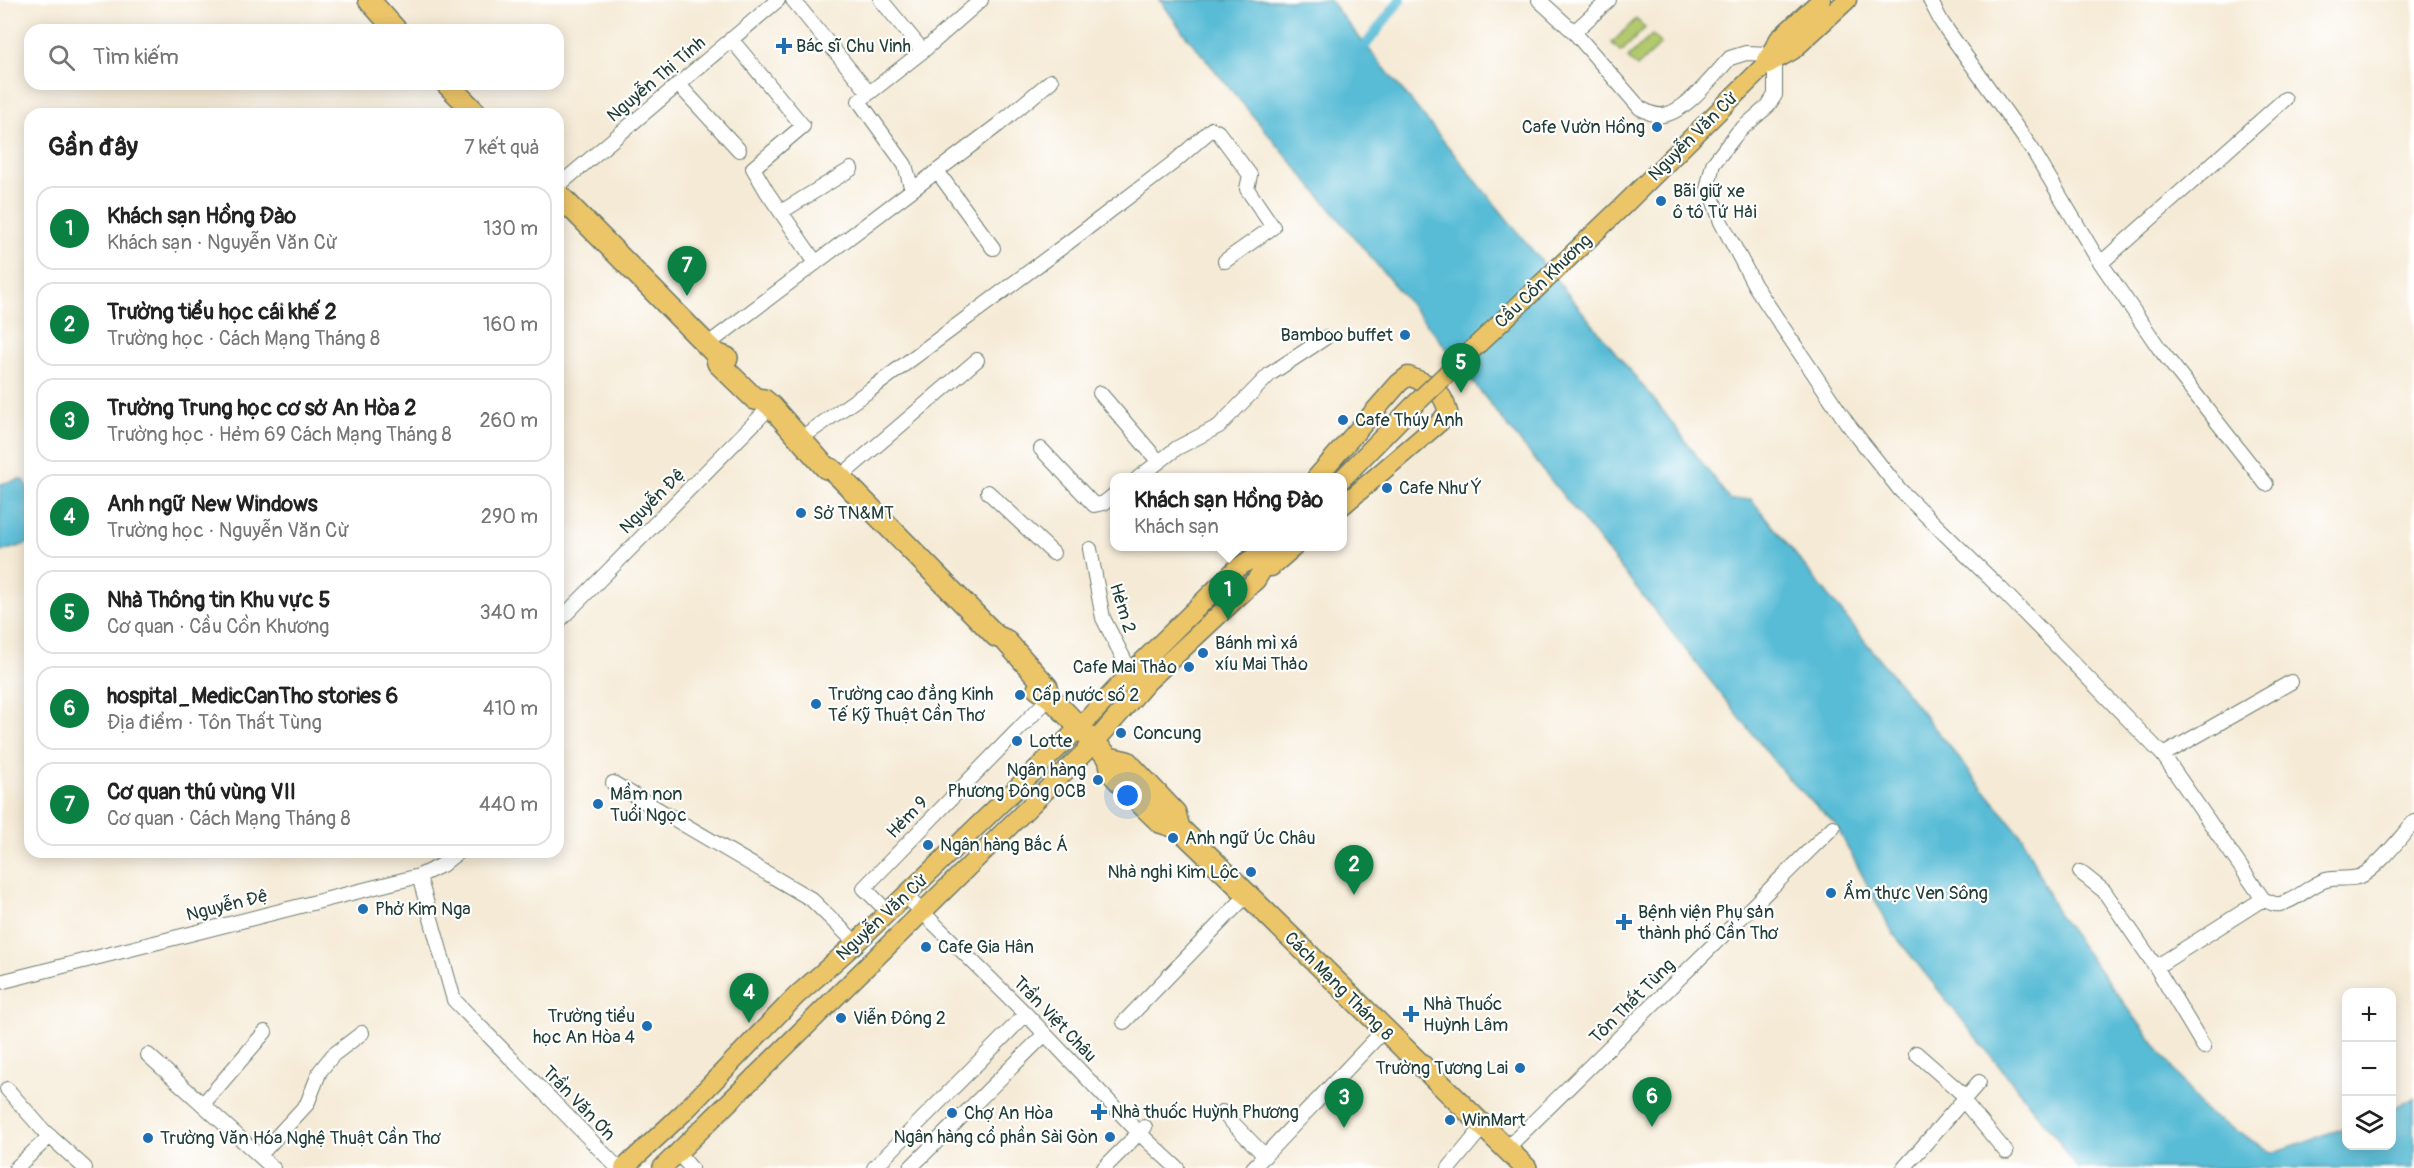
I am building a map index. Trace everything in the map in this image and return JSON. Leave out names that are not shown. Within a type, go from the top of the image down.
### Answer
[{"type":"highway","points":[[369,0],[391,24]]},
{"type":"highway","points":[[453,90],[471,108]]},
{"type":"highway","name":"Cách Mạng Tháng 8","points":[[564,200],[712,350],[718,363],[755,399],[767,403],[826,468],[836,473],[996,636],[998,646],[1041,693],[1050,697],[1102,750],[1112,773],[1129,792],[1160,822],[1179,828],[1526,1168]]},
{"type":"main road","name":"Nguyễn Văn Cừ","points":[[1623,206],[1769,60],[1779,39],[1821,0]]},
{"type":"main road","name":"Nguyễn Văn Cừ","points":[[1769,60],[1793,50],[1846,0]]},
{"type":"main road","name":"Cầu Cồn Khương","points":[[1347,474],[1412,407],[1623,206]]},
{"type":"main road","points":[[1320,473],[1399,383],[1408,376],[1428,384],[1443,396],[1448,412],[1440,422],[1347,502]]},
{"type":"main road","points":[[1237,568],[1252,551]]},
{"type":"main road","name":"Nguyễn Văn Cừ","points":[[624,1168],[682,1113],[796,996],[856,943],[1080,728],[1131,673],[1237,568],[1264,551]]},
{"type":"main road","name":"Nguyễn Văn Cừ","points":[[662,1168],[922,911],[1102,750],[1147,682],[1256,580],[1274,551]]},
{"type":"main road","points":[[1256,580],[1289,551]]},
{"type":"street","name":"Nguyễn Thị Tính","points":[[564,181],[778,0]]},
{"type":"street","points":[[793,0],[869,93]]},
{"type":"street","points":[[881,0],[922,51]]},
{"type":"street","points":[[912,190],[904,165],[859,101],[981,0]]},
{"type":"street","points":[[1539,0],[1574,32],[1640,108],[1652,114],[1662,115],[1682,106],[1731,58],[1738,54],[1769,60],[1775,95],[1768,106],[1738,132],[1713,164],[1708,185],[1721,222],[1755,286],[1847,423],[1900,490],[2001,589],[2163,755],[2263,899],[2278,904],[2296,897],[2322,881],[2352,879],[2364,874],[2379,862],[2414,822]]},
{"type":"street","points":[[1574,32],[1609,0]]},
{"type":"street","points":[[1930,0],[1942,23],[2032,149],[2101,263],[2159,348],[2266,484]]},
{"type":"street","points":[[731,39],[803,126],[753,168],[816,263]]},
{"type":"street","points":[[712,350],[816,263],[1051,81]]},
{"type":"street","points":[[678,84],[739,150]]},
{"type":"street","points":[[2101,263],[2285,99]]},
{"type":"street","points":[[802,440],[1069,242],[1173,163],[1212,129],[1218,132],[1250,175],[1247,189],[1273,227],[1226,261]]},
{"type":"street","points":[[782,213],[851,169]]},
{"type":"street","points":[[937,171],[993,248]]},
{"type":"street","points":[[1144,473],[1186,443],[1219,426],[1270,374],[1325,338]]},
{"type":"street","points":[[836,473],[977,360]]},
{"type":"street","points":[[1100,393],[1159,462]]},
{"type":"street","name":"Nguyễn Đệ","points":[[564,616],[767,403]]},
{"type":"street","points":[[1041,449],[1094,505],[1099,505],[1110,498]]},
{"type":"street","points":[[988,492],[1053,553]]},
{"type":"street","name":"Hẻm 2","points":[[1090,549],[1103,618],[1131,673]]},
{"type":"street","points":[[2163,755],[2291,682]]},
{"type":"street","name":"Hẻm 9","points":[[888,912],[864,888],[1050,697]]},
{"type":"street","points":[[614,783],[811,899],[856,943]]},
{"type":"street","name":"Tôn Thất Tùng","points":[[1506,1149],[1833,827]]},
{"type":"street","name":"Nguyễn Đệ","points":[[0,982],[419,876],[442,865],[451,858]]},
{"type":"street","points":[[2080,872],[2104,891],[2156,967],[2204,1047]]},
{"type":"street","name":"Trần Văn Ơn","points":[[419,876],[454,1000],[618,1168]]},
{"type":"street","name":"Trần Việt Châu","points":[[905,895],[1143,1130],[1177,1168]]},
{"type":"street","points":[[1124,1023],[1247,895]]},
{"type":"street","points":[[2156,967],[2263,899]]},
{"type":"street","points":[[874,1168],[1026,1014]]},
{"type":"street","points":[[1253,1168],[1384,1030]]},
{"type":"street","points":[[203,1104],[265,1032]]},
{"type":"street","points":[[260,1155],[307,1104],[320,1071],[333,1055],[362,1033]]},
{"type":"street","points":[[910,1168],[1045,1034]]},
{"type":"street","points":[[1916,1053],[1964,1099],[2006,1152]]},
{"type":"street","points":[[148,1055],[273,1168]]},
{"type":"street","points":[[1904,1168],[1979,1082]]},
{"type":"street","points":[[7,1089],[50,1136],[85,1168]]},
{"type":"street","points":[[1222,1112],[1265,1156]]},
{"type":"street","points":[[1449,1168],[1483,1127]]},
{"type":"street","points":[[1104,1168],[1143,1130]]},
{"type":"street","points":[[16,1168],[50,1136]]},
{"type":"street","points":[[678,1153],[691,1168]]},
{"type":"green space","points":[[1636,19],[1645,28],[1621,52],[1612,43]]},
{"type":"green space","points":[[1652,35],[1661,44],[1637,67],[1628,58]]},
{"type":"water","points":[[1160,0],[1329,0],[1663,411],[1730,500],[1751,499],[2022,837],[2057,913],[2205,1112],[2272,1153],[2342,1128],[2342,1150],[2396,1150],[2396,1108],[2414,1098],[2414,1168],[2077,1168],[2059,1141],[1892,932],[1836,825],[1786,776],[1434,333],[1183,32]]},
{"type":"water","points":[[20,479],[24,481],[24,545],[0,552],[0,484]]},
{"type":"waterway","points":[[1365,46],[1400,0]]},
{"type":"place","name":"Bác sĩ Chu Vinh","points":[[784,46]]},
{"type":"place","name":"Cafe Vườn Hồng","points":[[1657,127]]},
{"type":"place","name":"Bãi giữ xe ô tô Tứ Hải","points":[[1661,201]]},
{"type":"place","name":"Cơ quan thú vùng VII","points":[[687,296]]},
{"type":"place","name":"Bamboo buffet","points":[[1405,335]]},
{"type":"place","name":"Nhà Thông tin Khu vực 5","points":[[1461,393]]},
{"type":"place","name":"Cafe Thúy Anh","points":[[1343,420]]},
{"type":"place","name":"Cafe Như Ý","points":[[1387,488]]},
{"type":"place","name":"Sở TN&MT","points":[[801,513]]},
{"type":"place","name":"Khách sạn Hồng Đào","points":[[1228,620]]},
{"type":"place","name":"Bánh mì xá xíu Mai Thảo","points":[[1203,653]]},
{"type":"place","name":"Cafe Mai Thảo","points":[[1189,667]]},
{"type":"place","name":"Cấp nước số 2","points":[[1020,695]]},
{"type":"place","name":"Trường cao đẳng Kinh Tế Kỹ Thuật Cần Thơ","points":[[816,704]]},
{"type":"place","name":"Concung","points":[[1121,733]]},
{"type":"place","name":"Lotte","points":[[1017,741]]},
{"type":"place","name":"Ngân hàng Phương Đông OCB","points":[[1098,780]]},
{"type":"place","name":"Mầm non Tuổi Ngọc","points":[[598,804]]},
{"type":"place","name":"Anh ngữ Úc Châu","points":[[1173,838]]},
{"type":"place","name":"Ngân hàng Bắc Á","points":[[928,845]]},
{"type":"place","name":"Nhà nghỉ Kim Lộc","points":[[1251,872]]},
{"type":"place","name":"Ẩm thực Ven Sông","points":[[1831,893]]},
{"type":"place","name":"Trường tiểu học cái khế 2","points":[[1354,895]]},
{"type":"place","name":"Phở Kim Nga","points":[[363,909]]},
{"type":"place","name":"Bệnh viện Phụ sản thành phố Cần Thơ","points":[[1624,922]]},
{"type":"place","name":"Cafe Gia Hân","points":[[926,947]]},
{"type":"place","name":"Nhà Thuốc Huỳnh Lâm","points":[[1411,1014]]},
{"type":"place","name":"Viễn Đông 2","points":[[841,1018]]},
{"type":"place","name":"Anh ngữ New Windows","points":[[749,1023]]},
{"type":"place","name":"Trường tiểu học An Hòa 4","points":[[647,1026]]},
{"type":"place","name":"Trường Tương Lai","points":[[1520,1068]]},
{"type":"place","name":"Nhà thuốc Huỳnh Phương","points":[[1099,1112]]},
{"type":"place","name":"Chợ An Hòa","points":[[952,1113]]},
{"type":"place","name":"WinMart","points":[[1450,1120]]},
{"type":"place","name":"hospital_MedicCanTho stories 6","points":[[1652,1127]]},
{"type":"place","name":"Trường Trung học cơ sở An Hòa 2","points":[[1344,1128]]},
{"type":"place","name":"Ngân hàng cổ phần Sài Gòn","points":[[1110,1137]]},
{"type":"place","name":"Trường Văn Hóa Nghệ Thuật Cần Thơ","points":[[148,1138]]}]
